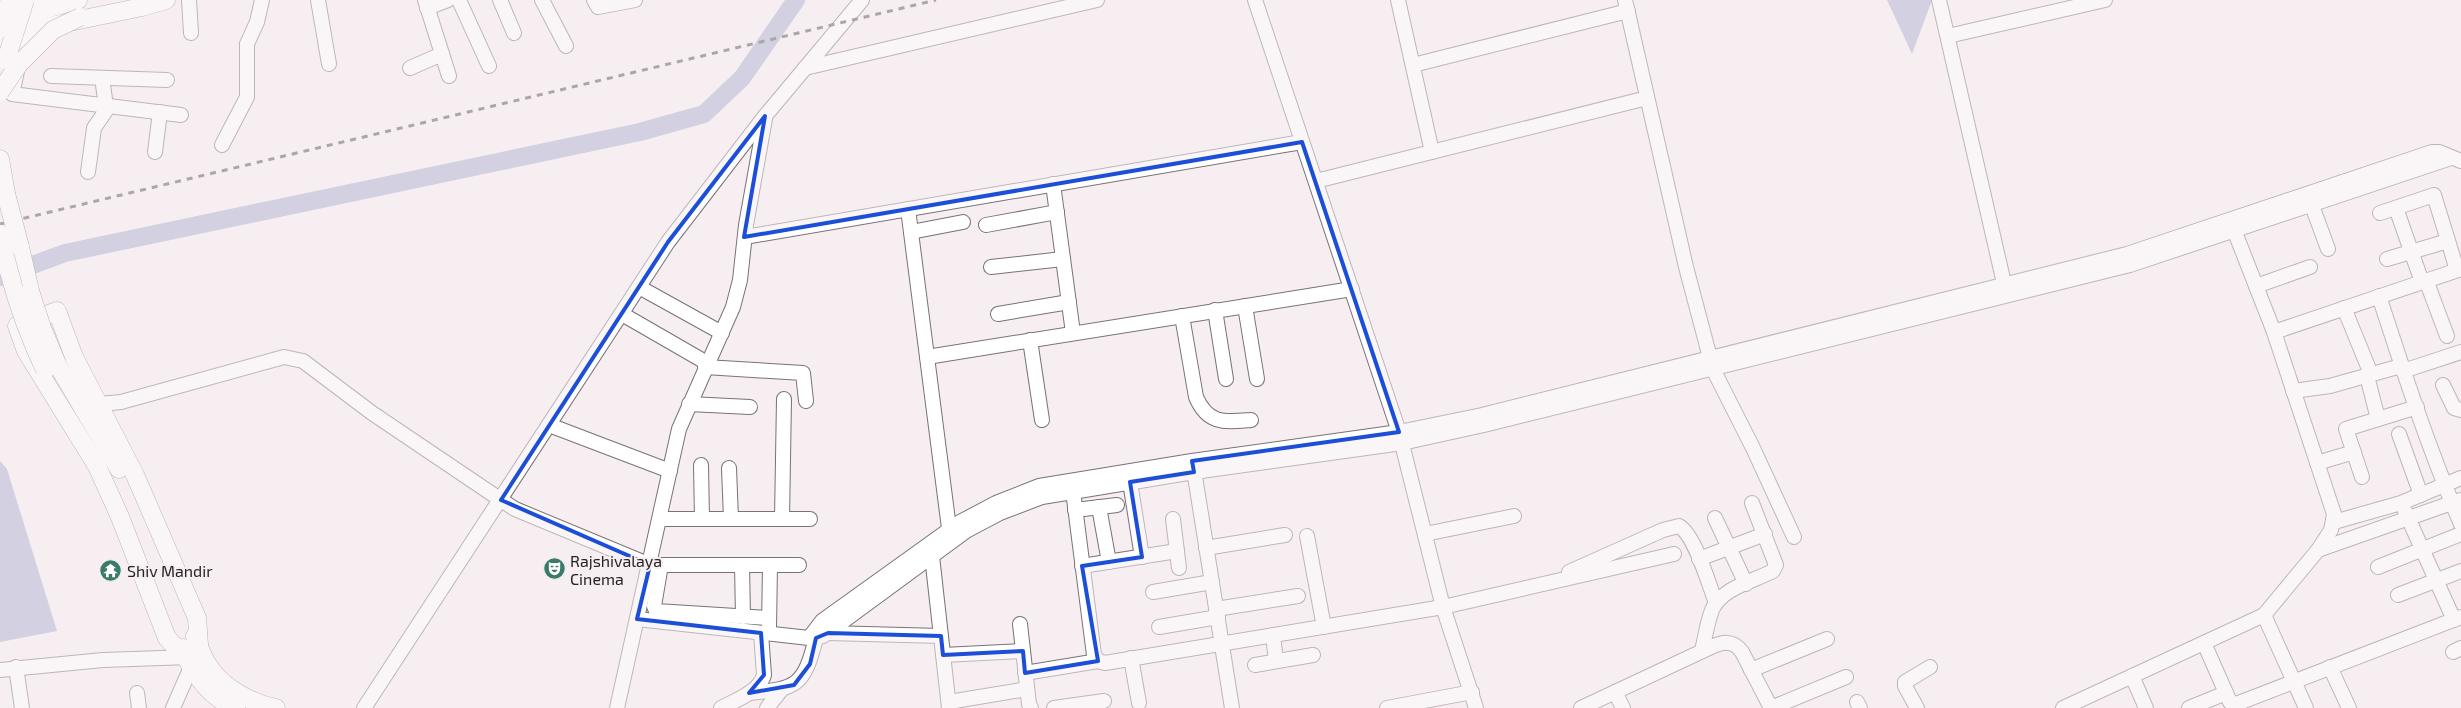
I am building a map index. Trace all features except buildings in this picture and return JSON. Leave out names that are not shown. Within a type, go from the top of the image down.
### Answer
[{"type":"highway","points":[[0,18],[30,11]]},
{"type":"highway","points":[[0,38],[30,11]]},
{"type":"main road","points":[[0,29],[10,0]]},
{"type":"main road","points":[[30,11],[79,8],[131,0]]},
{"type":"main road","points":[[30,11],[142,7],[166,0]]},
{"type":"main road","points":[[0,92],[19,64],[53,30],[79,8]]},
{"type":"main road","points":[[0,88],[4,65],[30,11]]},
{"type":"main road","points":[[0,159],[30,291],[42,328],[51,367]]},
{"type":"main road","points":[[0,234],[14,296],[27,333],[51,367],[102,463],[178,633],[195,656]]},
{"type":"main road","points":[[231,707],[200,680],[195,656],[197,618],[134,475],[74,357],[57,312],[17,326],[26,350],[96,466],[120,517],[167,638],[195,656],[233,690],[264,706],[276,708]]},
{"type":"street","points":[[189,0],[190,32]]},
{"type":"street","points":[[222,145],[247,96],[247,44],[259,17],[262,0]]},
{"type":"street","points":[[318,0],[329,64]]},
{"type":"street","points":[[448,0],[426,4],[449,76]]},
{"type":"street","points":[[459,0],[489,66]]},
{"type":"street","points":[[500,0],[514,33]]},
{"type":"street","points":[[542,0],[566,46]]},
{"type":"street","points":[[594,0],[598,7],[627,1]]},
{"type":"street","points":[[364,708],[668,242],[765,116],[862,0]]},
{"type":"street","points":[[806,68],[1097,0]]},
{"type":"street","points":[[1256,0],[1401,438],[1443,607],[1476,708]]},
{"type":"street","points":[[1398,0],[1432,152]]},
{"type":"street","points":[[1939,0],[2005,288]]},
{"type":"street","points":[[1948,36],[2105,0]]},
{"type":"street","points":[[1413,65],[1626,5],[1686,267],[1712,364],[1754,448],[1794,537]]},
{"type":"street","points":[[30,11],[12,94],[180,115]]},
{"type":"street","points":[[410,68],[442,54]]},
{"type":"street","points":[[51,76],[167,80]]},
{"type":"street","points":[[88,172],[94,128],[107,106],[102,78]]},
{"type":"street","points":[[1316,181],[1647,98]]},
{"type":"street","points":[[155,152],[160,112]]},
{"type":"street","points":[[765,116],[745,237],[740,280],[733,308],[679,429],[660,519],[655,565],[654,606],[656,611],[769,618]]},
{"type":"street","points":[[745,237],[1302,142]]},
{"type":"street","points":[[2232,224],[2432,152],[2439,152],[2456,160]]},
{"type":"street","points":[[749,693],[782,689],[794,685],[803,676],[810,664],[822,621],[996,503],[1039,486],[1401,438],[1484,425],[2005,288],[2311,203],[2456,160]]},
{"type":"street","points":[[1053,184],[1073,333]]},
{"type":"street","points":[[2274,332],[2459,269],[2434,195],[2380,212]]},
{"type":"street","points":[[2311,203],[2328,249]]},
{"type":"street","points":[[2396,208],[2411,252],[2447,336]]},
{"type":"street","points":[[908,209],[950,535]]},
{"type":"street","points":[[986,224],[1057,212]]},
{"type":"street","points":[[911,232],[963,222]]},
{"type":"street","points":[[2063,708],[2090,702],[2132,676],[2264,614],[2318,550],[2334,522],[2334,514],[2274,332],[2232,224]]},
{"type":"street","points":[[2387,258],[2448,241]]},
{"type":"street","points":[[991,267],[1063,259]]},
{"type":"street","points":[[2256,286],[2310,267]]},
{"type":"street","points":[[639,287],[722,333]]},
{"type":"street","points":[[927,357],[1352,288]]},
{"type":"street","points":[[2379,296],[2402,368],[2444,485],[2456,502],[2461,524]]},
{"type":"street","points":[[998,314],[1069,302]]},
{"type":"street","points":[[1244,306],[1256,379]]},
{"type":"street","points":[[2344,308],[2369,375],[2378,420]]},
{"type":"street","points":[[1215,310],[1226,379]]},
{"type":"street","points":[[622,314],[706,365],[803,374],[806,401]]},
{"type":"street","points":[[1182,316],[1196,397],[1200,407],[1207,414],[1226,422],[1251,420]]},
{"type":"street","points":[[1030,340],[1042,420]]},
{"type":"street","points":[[2293,391],[2330,386],[2461,352]]},
{"type":"street","points":[[102,409],[121,402],[284,357],[294,358],[303,361],[372,413],[515,508],[655,565],[799,565]]},
{"type":"street","points":[[2443,384],[2454,408],[2461,410]]},
{"type":"street","points":[[782,518],[784,399]]},
{"type":"street","points":[[689,404],[750,407]]},
{"type":"street","points":[[2362,476],[2346,429],[2417,407]]},
{"type":"street","points":[[549,425],[670,471]]},
{"type":"street","points":[[2398,434],[2421,495]]},
{"type":"street","points":[[2317,463],[2354,452]]},
{"type":"street","points":[[701,464],[702,518]]},
{"type":"street","points":[[818,636],[932,556],[950,535],[1042,497],[1130,482],[1193,466]]},
{"type":"street","points":[[1193,466],[1232,708]]},
{"type":"street","points":[[729,468],[731,519]]},
{"type":"street","points":[[2334,522],[2401,503],[2461,478]]},
{"type":"street","points":[[1130,482],[1142,557]]},
{"type":"street","points":[[1073,491],[1093,647],[1098,661]]},
{"type":"street","points":[[2318,550],[2456,502]]},
{"type":"street","points":[[1702,651],[1712,610],[1716,603],[1726,593],[1773,571],[1776,565],[1752,503]]},
{"type":"street","points":[[2204,643],[2232,704],[2239,704],[2294,680],[2458,618],[2436,581],[2401,503]]},
{"type":"street","points":[[1075,510],[1117,505]]},
{"type":"street","points":[[1099,507],[1109,562]]},
{"type":"street","points":[[1425,534],[1514,516]]},
{"type":"street","points":[[1715,518],[1746,584]]},
{"type":"street","points":[[660,519],[810,519]]},
{"type":"street","points":[[1173,519],[1179,568]]},
{"type":"street","points":[[1540,585],[1672,527],[1679,526],[1684,529],[1699,559],[1716,603]]},
{"type":"street","points":[[1699,559],[1765,534]]},
{"type":"street","points":[[2378,567],[2461,534]]},
{"type":"street","points":[[1206,548],[1285,535]]},
{"type":"street","points":[[1307,536],[1324,626]]},
{"type":"street","points":[[1082,566],[1177,551]]},
{"type":"street","points":[[1025,673],[1098,661],[1104,663],[1443,607],[1674,554]]},
{"type":"street","points":[[932,556],[949,705],[1027,689]]},
{"type":"street","points":[[617,708],[636,619],[655,565]]},
{"type":"street","points":[[742,565],[743,617]]},
{"type":"street","points":[[721,708],[756,688],[764,675],[765,633],[769,618],[770,565]]},
{"type":"street","points":[[2398,595],[2461,571]]},
{"type":"street","points":[[1153,592],[1212,582]]},
{"type":"street","points":[[1159,626],[1298,596]]},
{"type":"street","points":[[2264,614],[2306,708]]},
{"type":"street","points":[[636,619],[765,633],[818,636],[941,636]]},
{"type":"street","points":[[1020,624],[1031,708]]},
{"type":"street","points":[[1273,635],[1276,661]]},
{"type":"street","points":[[1751,670],[1827,639]]},
{"type":"street","points":[[1591,706],[1615,692],[1719,644],[1736,644],[1771,708],[1846,677]]},
{"type":"street","points":[[943,655],[1023,651]]},
{"type":"street","points":[[1255,665],[1313,654]]},
{"type":"street","points":[[0,670],[103,660],[195,656],[173,708]]},
{"type":"street","points":[[1132,658],[1139,703]]},
{"type":"street","points":[[2330,666],[2349,708]]},
{"type":"street","points":[[16,667],[22,708]]},
{"type":"street","points":[[1917,708],[1905,686],[1905,682],[1930,667]]},
{"type":"street","points":[[2132,676],[2146,708]]},
{"type":"street","points":[[767,708],[782,689]]},
{"type":"street","points":[[1387,708],[1472,692]]},
{"type":"street","points":[[1615,692],[1623,708]]},
{"type":"street","points":[[137,693],[139,708]]},
{"type":"street","points":[[2190,708],[2226,693]]},
{"type":"street","points":[[1054,708],[1104,701]]},
{"type":"highlighted area","points":[[765,116],[744,237],[1302,142],[1399,432],[1192,461],[1194,472],[1130,482],[1142,557],[1082,566],[1098,661],[1025,673],[1023,651],[943,655],[941,636],[828,633],[816,638],[810,664],[794,685],[749,693],[764,675],[761,633],[637,619],[650,565],[501,500],[668,242]]},
{"type":"water","points":[[1887,0],[1932,0],[1912,54]]},
{"type":"water","points":[[0,461],[7,469],[57,631],[0,642]]},
{"type":"waterway","points":[[0,277],[65,253],[640,132],[704,114],[742,78],[796,0]]},
{"type":"railway","points":[[0,224],[936,0]]},
{"type":"place","name":"Rajshivalaya Cinema","points":[[554,569]]},
{"type":"place","name":"Shiv Mandir","points":[[111,570]]}]
